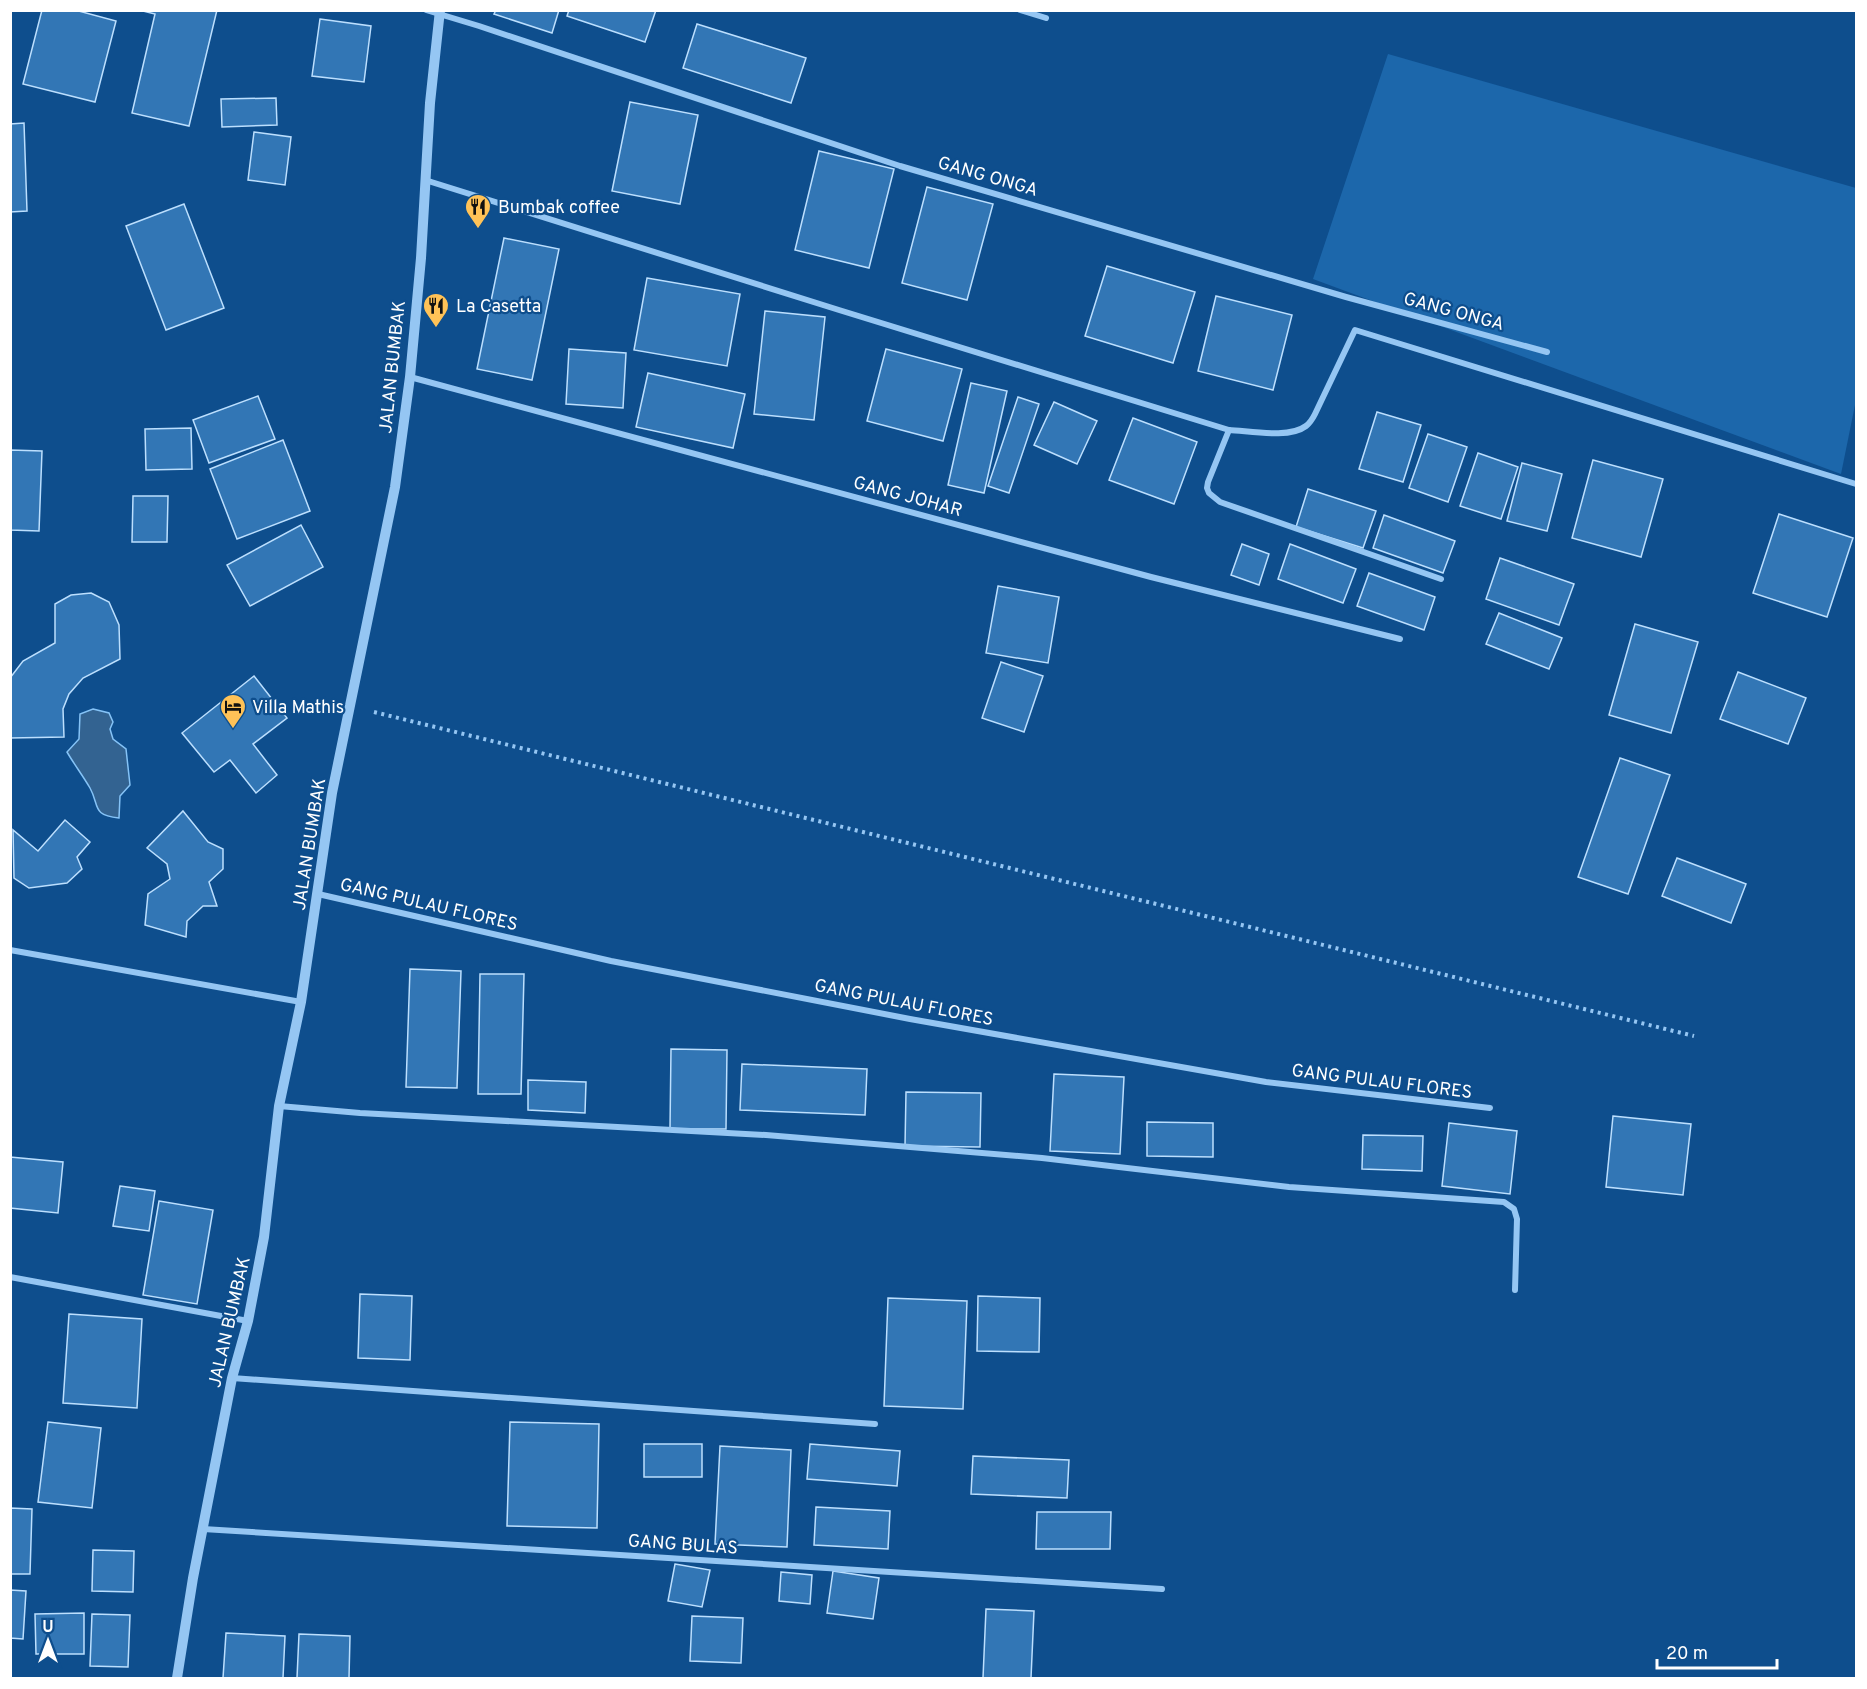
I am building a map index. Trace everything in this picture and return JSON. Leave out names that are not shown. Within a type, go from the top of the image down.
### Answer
[{"type":"street","name":"GANG ONGA","points":[[426,10],[440,12],[900,166],[1346,297],[1547,352]]},
{"type":"street","points":[[1020,10],[1046,18]]},
{"type":"street","name":"JALAN BUMBAK","points":[[177,1678],[193,1578],[232,1378],[248,1322],[264,1237],[279,1106],[301,1002],[332,793],[395,487],[410,377],[421,258],[430,103],[440,12]]},
{"type":"street","points":[[425,180],[1229,430],[1283,434],[1307,426],[1316,414],[1355,330],[1857,484]]},
{"type":"street","name":"GANG JOHAR","points":[[410,377],[1150,577],[1400,639]]},
{"type":"street","points":[[1229,430],[1208,482],[1207,488],[1214,497],[1289,527],[1441,579]]},
{"type":"street","name":"GANG PULAU FLORES","points":[[318,894],[610,961],[910,1019],[1266,1082],[1490,1108]]},
{"type":"street","points":[[10,950],[301,1002]]},
{"type":"street","points":[[279,1106],[360,1113],[766,1135],[1042,1158],[1289,1187],[1504,1202],[1514,1209],[1517,1219],[1515,1290]]},
{"type":"street","points":[[10,1277],[248,1322]]},
{"type":"street","points":[[232,1378],[875,1424]]},
{"type":"street","name":"GANG BULAS","points":[[203,1529],[1162,1589]]},
{"type":"path","points":[[350,706],[1695,1036]]},
{"type":"shaded area","points":[[1388,54],[1856,188],[1856,400],[1841,474],[1313,279]]},
{"type":"shaded area","points":[[93,709],[109,713],[113,722],[110,729],[113,739],[126,749],[130,785],[120,796],[119,818],[100,812],[90,788],[67,752],[79,739],[80,714]]},
{"type":"building","points":[[42,10],[75,10],[116,21],[95,102],[23,84]]},
{"type":"building","points":[[139,10],[217,10],[189,126],[132,113],[155,14]]},
{"type":"building","points":[[496,10],[559,10],[552,33],[494,14]]},
{"type":"building","points":[[569,10],[656,10],[645,42],[567,16]]},
{"type":"building","points":[[320,19],[371,26],[364,82],[312,76]]},
{"type":"building","points":[[697,24],[806,58],[791,103],[683,68]]},
{"type":"building","points":[[276,98],[277,125],[222,127],[221,99]]},
{"type":"building","points":[[630,102],[698,115],[680,204],[612,191]]},
{"type":"building","points":[[24,123],[27,211],[10,212],[10,124]]},
{"type":"building","points":[[254,132],[291,137],[285,185],[248,180]]},
{"type":"building","points":[[819,151],[894,169],[869,268],[795,250]]},
{"type":"building","points":[[927,187],[993,204],[967,300],[902,283]]},
{"type":"building","points":[[184,204],[224,308],[166,330],[126,226]]},
{"type":"building","points":[[504,238],[559,249],[532,380],[477,369]]},
{"type":"building","points":[[1107,266],[1195,292],[1173,363],[1085,336]]},
{"type":"building","points":[[647,278],[740,294],[727,366],[634,350]]},
{"type":"building","points":[[1216,296],[1292,315],[1273,390],[1198,371]]},
{"type":"building","points":[[765,311],[825,317],[814,420],[754,414]]},
{"type":"building","points":[[569,349],[626,353],[623,408],[566,404]]},
{"type":"building","points":[[886,349],[962,369],[943,441],[867,421]]},
{"type":"building","points":[[648,373],[745,394],[733,448],[636,427]]},
{"type":"building","points":[[971,383],[1007,391],[984,493],[948,485]]},
{"type":"building","points":[[258,396],[275,439],[209,463],[193,420]]},
{"type":"building","points":[[1018,397],[1039,404],[1009,493],[988,486]]},
{"type":"building","points":[[1054,402],[1097,421],[1077,464],[1034,445]]},
{"type":"building","points":[[1377,412],[1421,425],[1403,482],[1359,469]]},
{"type":"building","points":[[1133,418],[1197,442],[1174,504],[1109,480]]},
{"type":"building","points":[[191,428],[192,469],[146,470],[145,429]]},
{"type":"building","points":[[1428,434],[1467,447],[1448,502],[1409,488]]},
{"type":"building","points":[[283,440],[310,511],[237,539],[210,469]]},
{"type":"building","points":[[10,450],[42,451],[39,531],[10,530]]},
{"type":"building","points":[[1478,453],[1518,467],[1501,519],[1460,506]]},
{"type":"building","points":[[1593,460],[1663,479],[1641,557],[1572,538]]},
{"type":"building","points":[[1522,463],[1562,474],[1547,531],[1507,521]]},
{"type":"building","points":[[1308,489],[1376,511],[1363,548],[1296,527]]},
{"type":"building","points":[[133,496],[168,496],[167,542],[132,542]]},
{"type":"building","points":[[1779,514],[1853,538],[1827,617],[1753,593]]},
{"type":"building","points":[[1384,515],[1455,541],[1443,573],[1373,548]]},
{"type":"building","points":[[301,525],[323,567],[250,606],[227,565]]},
{"type":"building","points":[[1242,544],[1269,554],[1259,585],[1231,575]]},
{"type":"building","points":[[1290,544],[1356,569],[1343,603],[1278,579]]},
{"type":"building","points":[[1500,558],[1574,584],[1559,625],[1486,599]]},
{"type":"building","points":[[1369,573],[1435,597],[1424,630],[1357,606]]},
{"type":"building","points":[[998,586],[1059,597],[1048,663],[986,653]]},
{"type":"building","points":[[91,593],[109,602],[119,625],[120,659],[83,678],[69,694],[63,709],[64,737],[10,738],[10,678],[23,661],[55,643],[55,604],[71,595]]},
{"type":"building","points":[[1499,613],[1562,638],[1549,669],[1486,644]]},
{"type":"building","points":[[1635,624],[1698,642],[1671,733],[1609,715]]},
{"type":"building","points":[[1001,662],[1043,676],[1024,732],[982,718]]},
{"type":"building","points":[[1738,672],[1806,698],[1788,744],[1720,719]]},
{"type":"building","points":[[254,676],[287,718],[253,744],[277,775],[256,793],[230,760],[214,772],[182,733]]},
{"type":"building","points":[[1620,758],[1670,775],[1628,894],[1578,877]]},
{"type":"building","points":[[183,811],[208,842],[223,849],[223,869],[209,882],[217,906],[203,906],[187,921],[186,937],[145,925],[148,894],[170,879],[167,864],[147,848]]},
{"type":"building","points":[[65,820],[90,842],[77,857],[82,869],[67,883],[29,888],[14,878],[13,830],[38,851]]},
{"type":"building","points":[[1677,858],[1746,884],[1731,923],[1662,896]]},
{"type":"building","points":[[410,969],[461,971],[457,1088],[406,1087]]},
{"type":"building","points":[[480,974],[524,974],[521,1094],[478,1094]]},
{"type":"building","points":[[671,1049],[727,1050],[726,1129],[670,1129]]},
{"type":"building","points":[[742,1064],[867,1069],[865,1115],[740,1110]]},
{"type":"building","points":[[1054,1074],[1124,1077],[1120,1154],[1050,1151]]},
{"type":"building","points":[[528,1080],[586,1082],[585,1113],[528,1110]]},
{"type":"building","points":[[906,1092],[981,1093],[980,1147],[905,1146]]},
{"type":"building","points":[[1613,1116],[1691,1124],[1683,1195],[1606,1187]]},
{"type":"building","points":[[1147,1122],[1213,1123],[1213,1157],[1147,1156]]},
{"type":"building","points":[[1449,1123],[1517,1131],[1510,1194],[1442,1186]]},
{"type":"building","points":[[1363,1135],[1423,1136],[1422,1171],[1362,1169]]},
{"type":"building","points":[[10,1157],[63,1162],[58,1213],[10,1208]]},
{"type":"building","points":[[120,1186],[155,1191],[149,1231],[113,1226]]},
{"type":"building","points":[[159,1201],[213,1210],[197,1304],[143,1295]]},
{"type":"building","points":[[360,1294],[412,1296],[410,1360],[358,1358]]},
{"type":"building","points":[[978,1296],[1040,1298],[1039,1352],[977,1351]]},
{"type":"building","points":[[888,1298],[967,1301],[963,1409],[884,1406]]},
{"type":"building","points":[[69,1314],[142,1319],[137,1408],[63,1403]]},
{"type":"building","points":[[48,1422],[101,1428],[92,1508],[38,1502]]},
{"type":"building","points":[[510,1422],[599,1424],[597,1528],[507,1526]]},
{"type":"building","points":[[644,1444],[702,1444],[702,1477],[644,1477]]},
{"type":"building","points":[[810,1444],[900,1451],[897,1486],[807,1479]]},
{"type":"building","points":[[720,1446],[791,1450],[787,1547],[715,1544]]},
{"type":"building","points":[[973,1456],[1069,1460],[1067,1498],[971,1494]]},
{"type":"building","points":[[816,1507],[890,1511],[888,1549],[814,1545]]},
{"type":"building","points":[[10,1508],[32,1509],[30,1574],[10,1574]]},
{"type":"building","points":[[1037,1512],[1111,1512],[1110,1549],[1036,1549]]},
{"type":"building","points":[[93,1550],[134,1551],[133,1592],[92,1591]]},
{"type":"building","points":[[675,1564],[710,1570],[702,1607],[668,1601]]},
{"type":"building","points":[[833,1571],[879,1578],[873,1619],[827,1613]]},
{"type":"building","points":[[781,1572],[812,1575],[810,1604],[779,1601]]},
{"type":"building","points":[[10,1590],[26,1591],[23,1639],[10,1638]]},
{"type":"building","points":[[986,1609],[1034,1611],[1031,1678],[983,1678]]},
{"type":"building","points":[[84,1613],[84,1654],[36,1654],[35,1614]]},
{"type":"building","points":[[92,1614],[130,1615],[128,1667],[90,1666]]},
{"type":"building","points":[[692,1616],[743,1618],[741,1663],[690,1661]]},
{"type":"building","points":[[226,1633],[285,1636],[283,1678],[223,1678]]},
{"type":"building","points":[[299,1634],[350,1636],[349,1678],[297,1678]]},
{"type":"place","name":"Bumbak coffee","points":[[478,230]]},
{"type":"place","name":"La Casetta","points":[[436,329]]},
{"type":"place","name":"Villa Mathis","points":[[233,730]]}]
